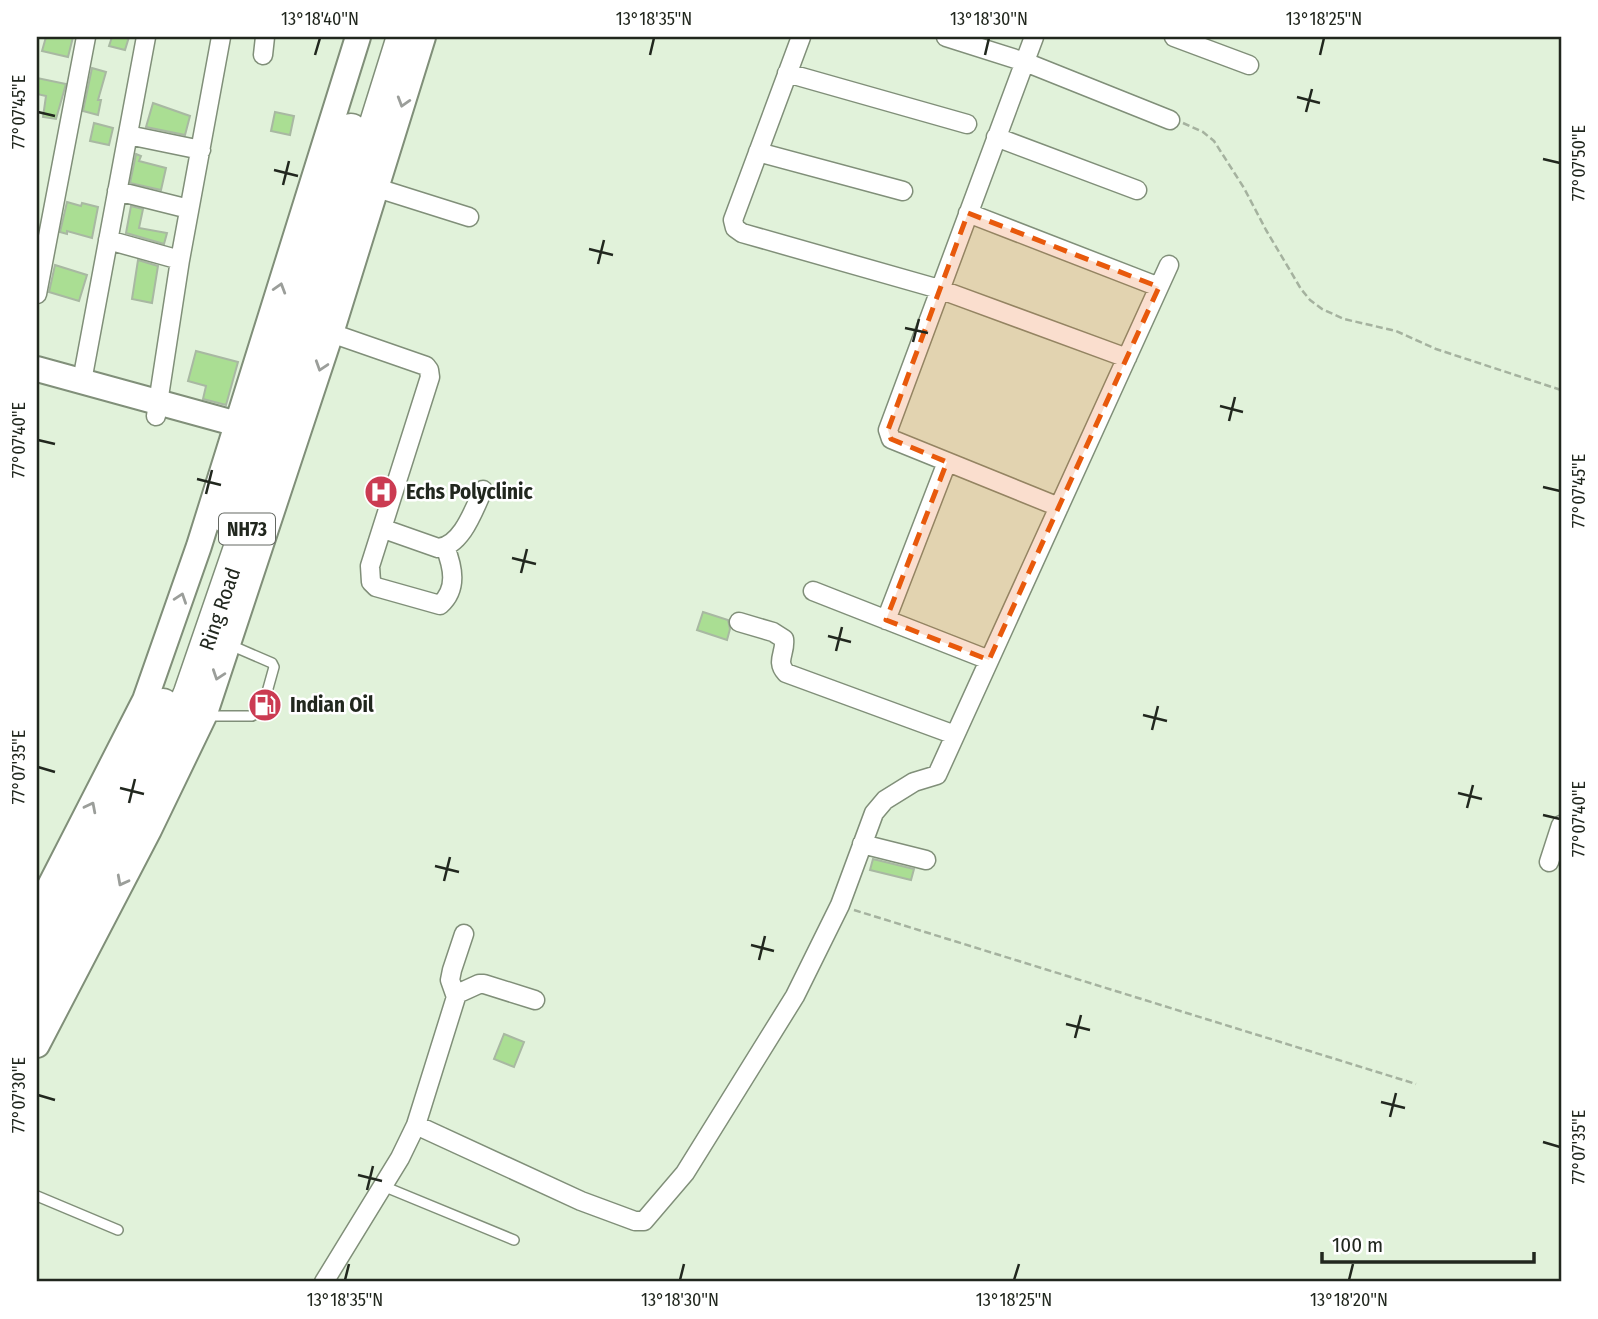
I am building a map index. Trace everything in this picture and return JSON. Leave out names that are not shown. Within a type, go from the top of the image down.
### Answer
[{"type":"highway","name":"Ring Road","points":[[37,954],[174,708],[219,642],[276,443],[380,37]]},
{"type":"highway","name":"Ring Road","points":[[37,1000],[159,766],[246,432],[331,231],[403,37]]},
{"type":"street","points":[[37,294],[86,37]]},
{"type":"street","points":[[82,381],[146,37]]},
{"type":"street","points":[[158,409],[180,260],[221,37]]},
{"type":"street","points":[[263,55],[265,37]]},
{"type":"street","points":[[219,642],[331,333],[331,231],[358,37]]},
{"type":"street","points":[[331,231],[377,188],[424,37]]},
{"type":"street","points":[[801,37],[733,220],[735,228],[742,233],[939,289],[1127,358]]},
{"type":"street","points":[[946,37],[1025,62],[1170,120]]},
{"type":"street","points":[[1034,37],[939,289],[888,435],[891,439],[1059,507]]},
{"type":"street","points":[[1174,37],[1249,65]]},
{"type":"street","points":[[787,73],[967,124]]},
{"type":"street","points":[[128,135],[201,150]]},
{"type":"street","points":[[996,137],[1137,190]]},
{"type":"street","points":[[758,152],[903,191]]},
{"type":"street","points":[[377,188],[469,217]]},
{"type":"street","points":[[117,191],[189,209]]},
{"type":"street","points":[[968,213],[1159,287]]},
{"type":"street","points":[[108,240],[180,260]]},
{"type":"street","points":[[416,1125],[581,1201],[635,1221],[644,1221],[685,1173],[788,1008],[840,905],[874,813],[885,800],[914,782],[937,775],[1169,265]]},
{"type":"street","points":[[331,333],[426,366],[429,370],[430,377],[384,529],[370,566],[371,582],[376,587],[436,605],[443,602],[453,580],[452,564],[445,547]]},
{"type":"street","points":[[37,369],[82,381],[158,409]]},
{"type":"street","points":[[37,385],[158,409],[246,432]]},
{"type":"street","points":[[886,620],[947,462]]},
{"type":"street","points":[[384,529],[438,548],[445,547],[457,539],[483,489]]},
{"type":"street","points":[[813,591],[989,660]]},
{"type":"street","points":[[739,622],[773,632],[784,639],[780,661],[786,673],[955,735]]},
{"type":"street","points":[[37,911],[174,708]]},
{"type":"street","points":[[37,1045],[149,830],[174,708]]},
{"type":"street","points":[[1549,862],[1561,825]]},
{"type":"street","points":[[862,844],[926,860]]},
{"type":"street","points":[[324,1282],[400,1158],[416,1125],[457,994],[450,980],[464,934]]},
{"type":"street","points":[[457,994],[479,984],[535,1000]]},
{"type":"lane","points":[[174,708],[252,716],[262,710],[274,667],[272,663],[219,642]]},
{"type":"lane","points":[[383,1186],[514,1240]]},
{"type":"lane","points":[[37,1196],[118,1230]]},
{"type":"path","points":[[1170,120],[1191,126],[1214,141],[1301,289],[1322,309],[1344,319],[1396,331],[1436,349],[1561,390]]},
{"type":"path","points":[[840,905],[1416,1084]]},
{"type":"highlighted area","points":[[968,213],[1159,287],[989,660],[886,620],[947,462],[891,439],[888,430]]},
{"type":"building","points":[[46,37],[73,37],[68,57],[42,51]]},
{"type":"building","points":[[112,37],[129,37],[125,50],[109,46]]},
{"type":"building","points":[[92,68],[106,72],[98,100],[101,100],[98,115],[83,111]]},
{"type":"building","points":[[37,78],[66,84],[56,119],[43,117],[46,96],[37,94]]},
{"type":"building","points":[[153,103],[190,116],[185,135],[146,127]]},
{"type":"building","points":[[275,112],[294,116],[290,135],[271,131]]},
{"type":"building","points":[[94,123],[113,128],[109,145],[90,141]]},
{"type":"building","points":[[136,154],[141,156],[139,161],[166,168],[161,190],[130,183]]},
{"type":"building","points":[[67,202],[98,207],[92,238],[67,231],[67,234],[60,232]]},
{"type":"building","points":[[131,206],[143,209],[139,228],[167,233],[164,244],[126,233]]},
{"type":"building","points":[[138,260],[158,266],[152,303],[132,299]]},
{"type":"building","points":[[55,265],[87,275],[79,301],[49,292]]},
{"type":"building","points":[[196,351],[238,362],[226,405],[203,399],[206,386],[188,381]]},
{"type":"building","points":[[703,612],[728,620],[730,629],[727,640],[697,630]]},
{"type":"building","points":[[873,859],[914,869],[911,880],[870,870]]},
{"type":"building","points":[[504,1034],[524,1042],[514,1067],[494,1059]]},
{"type":"place","name":"Echs Polyclinic","points":[[381,492]]},
{"type":"place","name":"Indian Oil","points":[[265,705]]}]
